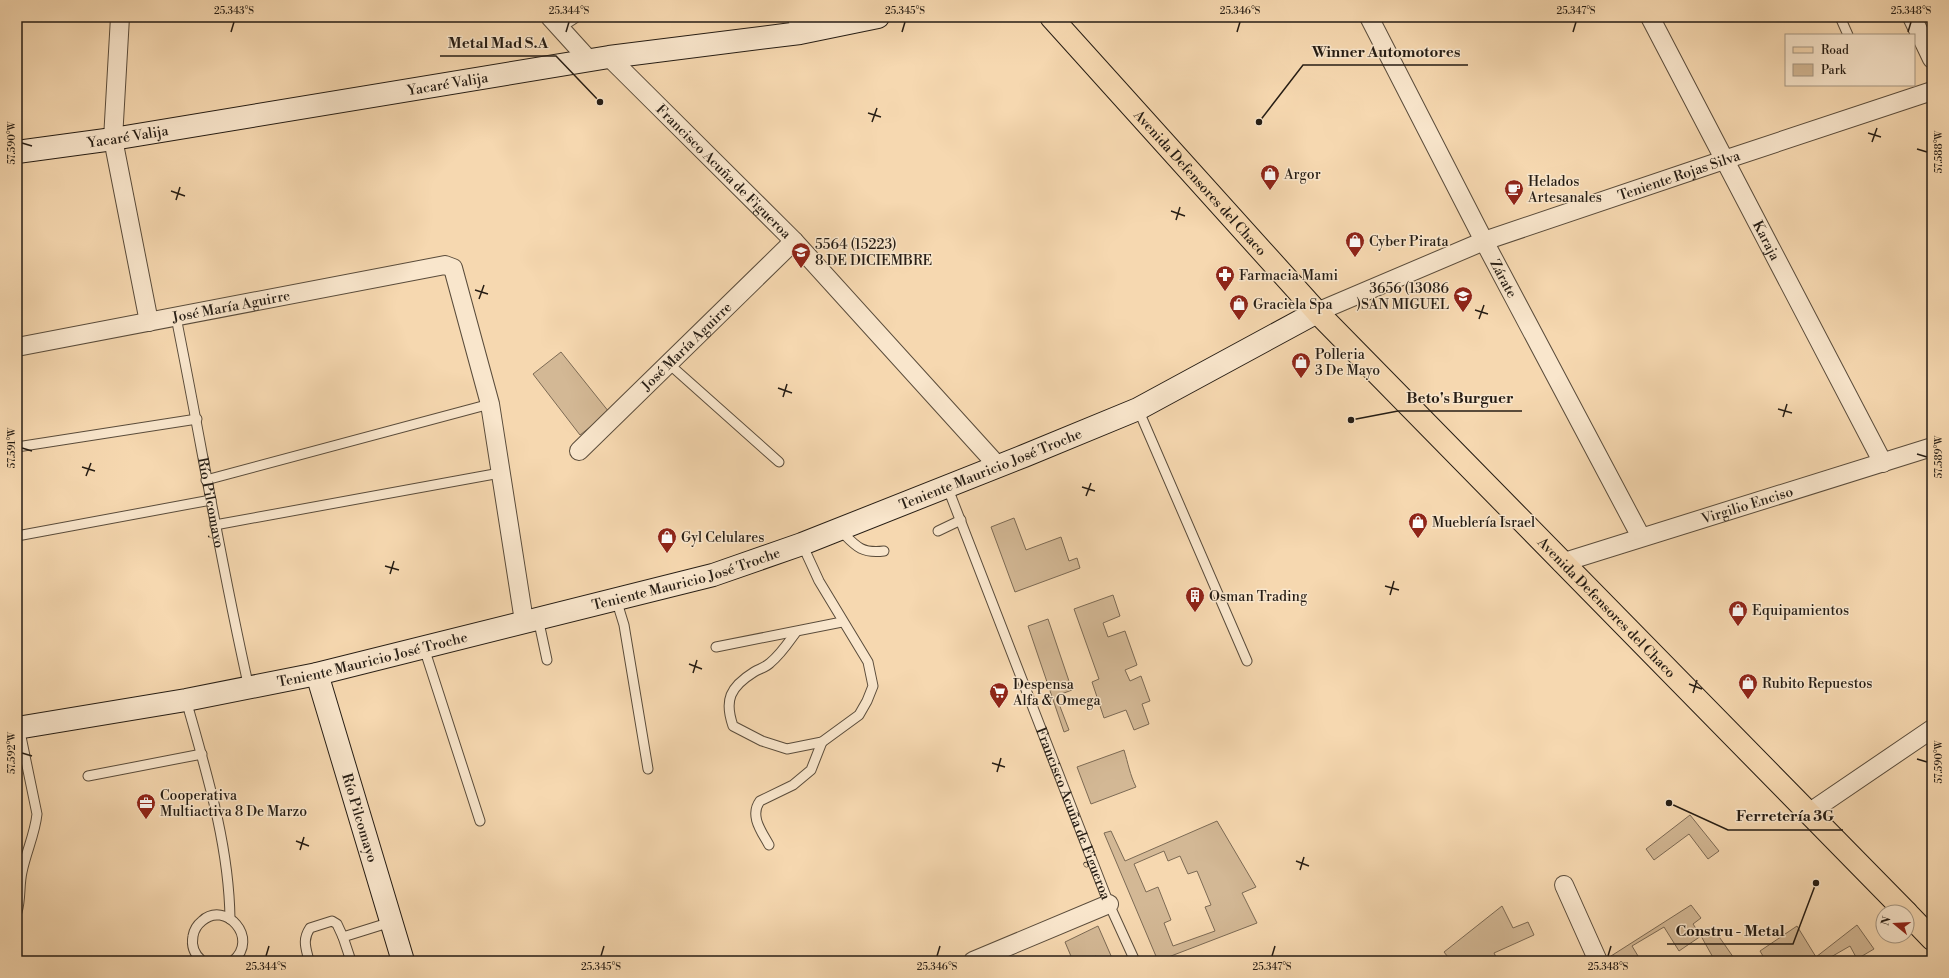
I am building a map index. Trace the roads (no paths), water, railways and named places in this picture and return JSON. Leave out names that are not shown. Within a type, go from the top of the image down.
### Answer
[{"type":"main road","name":"Avenida Defensores del Chaco","points":[[1051,17],[1317,312],[1561,563],[1810,812],[1899,904]]},
{"type":"main road","name":"Avenida Defensores del Chaco","points":[[1915,921],[1932,939]]},
{"type":"street","points":[[120,17],[113,139],[149,322]]},
{"type":"street","name":"Yacaré Valija","points":[[17,152],[113,139],[795,25],[878,17]]},
{"type":"street","name":"Zárate","points":[[1368,17],[1484,241],[1641,537]]},
{"type":"street","name":"Karaja","points":[[1650,17],[1883,463]]},
{"type":"street","points":[[1912,17],[1932,59]]},
{"type":"street","name":"Francisco Acuña de Figueroa","points":[[555,22],[599,58],[794,241],[998,466]]},
{"type":"street","name":"Teniente Rojas Silva","points":[[1317,312],[1484,241],[1932,91]]},
{"type":"street","name":"José María Aguirre","points":[[579,451],[794,241]]},
{"type":"street","name":"José María Aguirre","points":[[17,347],[445,265],[453,268],[456,277],[490,404]]},
{"type":"street","name":"Teniente Mauricio José Troche","points":[[18,725],[186,700],[317,674],[489,632],[616,598],[713,575],[802,544],[838,528],[998,466],[1138,409],[1317,312]]},
{"type":"street","points":[[490,404],[500,473],[531,620]]},
{"type":"street","name":"Virgilio Enciso","points":[[1561,563],[1932,447]]},
{"type":"street","name":"Río Pilcomayo","points":[[317,674],[403,961]]},
{"type":"street","points":[[1810,812],[1932,728]]},
{"type":"street","points":[[1564,885],[1598,961]]},
{"type":"street","points":[[973,961],[1109,904]]},
{"type":"lane","points":[[555,22],[577,17]]},
{"type":"lane","points":[[1840,17],[1848,34]]},
{"type":"lane","name":"Río Pilcomayo","points":[[176,317],[197,419],[206,480],[234,625],[250,688]]},
{"type":"lane","points":[[668,364],[779,462]]},
{"type":"lane","points":[[206,480],[490,404]]},
{"type":"lane","points":[[1138,409],[1247,661]]},
{"type":"lane","points":[[17,447],[197,419]]},
{"type":"lane","points":[[215,525],[500,473]]},
{"type":"lane","name":"Francisco Acuña de Figueroa","points":[[947,486],[1109,904],[1135,961]]},
{"type":"lane","points":[[17,536],[211,500]]},
{"type":"lane","points":[[938,531],[961,520]]},
{"type":"lane","points":[[838,528],[857,547],[871,553],[884,551]]},
{"type":"lane","points":[[796,632],[784,649],[769,664],[738,683],[729,698],[729,713],[733,726],[762,741],[787,749],[822,742],[859,715],[873,686],[868,662],[842,622],[819,581],[802,544]]},
{"type":"lane","points":[[616,598],[624,625],[648,769]]},
{"type":"lane","points":[[531,620],[547,660]]},
{"type":"lane","points":[[716,647],[842,622]]},
{"type":"lane","points":[[424,648],[480,821]]},
{"type":"lane","points":[[186,700],[202,754],[222,844],[230,889],[230,919]]},
{"type":"lane","points":[[17,912],[23,868],[36,826],[37,814],[18,725]]},
{"type":"lane","points":[[769,845],[758,824],[755,811],[757,805],[760,801],[793,785],[811,770],[822,742]]},
{"type":"lane","points":[[88,776],[202,754]]},
{"type":"lane","points":[[202,961],[194,950],[192,942],[193,932],[204,919],[213,916],[222,916],[230,919],[237,924],[242,932],[242,950],[233,961]]},
{"type":"lane","points":[[309,961],[304,943],[310,928],[332,921],[338,924],[351,961]]},
{"type":"lane","points":[[343,937],[391,922]]},
{"type":"place","name":"Metal Mad S.A","points":[[600,102]]},
{"type":"place","name":"Winner Automotores","points":[[1259,122]]},
{"type":"place","name":"Argor","points":[[1270,191]]},
{"type":"place","name":"Helados Artesanales","points":[[1514,206]]},
{"type":"place","name":"Cyber Pirata","points":[[1355,258]]},
{"type":"place","name":"5564 (15223) 8 DE DICIEMBRE","points":[[801,269]]},
{"type":"place","name":"Farmacia Mami","points":[[1225,292]]},
{"type":"place","name":"3656 (13086 )SAN MIGUEL","points":[[1463,313]]},
{"type":"place","name":"Graciela Spa","points":[[1239,321]]},
{"type":"place","name":"Polleria 3 De Mayo","points":[[1301,379]]},
{"type":"place","name":"Beto's Burguer","points":[[1351,420]]},
{"type":"place","name":"Mueblería Israel","points":[[1418,539]]},
{"type":"place","name":"Gyl Celulares","points":[[667,554]]},
{"type":"place","name":"Osman Trading","points":[[1195,613]]},
{"type":"place","name":"Equipamientos","points":[[1738,627]]},
{"type":"place","name":"Rubito Repuestos","points":[[1748,700]]},
{"type":"place","name":"Despensa Alfa & Omega","points":[[999,709]]},
{"type":"place","name":"Ferretería 3G","points":[[1669,803]]},
{"type":"place","name":"Cooperativa Multiactiva 8 De Marzo","points":[[146,820]]},
{"type":"place","name":"Constru - Metal","points":[[1816,883]]}]
